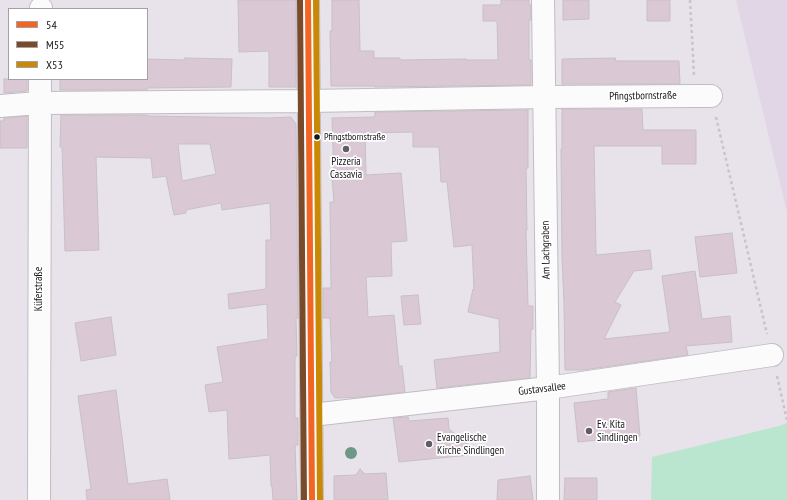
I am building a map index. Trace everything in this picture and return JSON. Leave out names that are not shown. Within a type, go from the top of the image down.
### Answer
[{"type":"street","points":[[308,0],[312,500]]},
{"type":"street","name":"Am Lachgraben","points":[[543,0],[548,500]]},
{"type":"street","name":"Küferstraße","points":[[39,500],[40,80]]},
{"type":"street","name":"Pfingstbornstraße","points":[[0,106],[39,103],[703,96]]},
{"type":"street","name":"Gustavsallee","points":[[312,415],[548,388],[772,355]]},
{"type":"path","points":[[690,0],[703,96],[772,355],[787,420]]},
{"type":"shaded area","points":[[736,0],[787,0],[787,212]]},
{"type":"green space","points":[[787,423],[787,500],[651,500],[652,457]]},
{"type":"building","points":[[238,0],[296,0],[296,87],[269,87],[269,51],[239,52]]},
{"type":"building","points":[[332,0],[359,0],[360,51],[374,51],[374,58],[400,58],[400,60],[498,60],[497,21],[483,21],[483,5],[501,5],[501,0],[529,0],[529,5],[531,5],[531,20],[529,20],[529,60],[531,60],[531,85],[375,87],[331,86],[330,31],[332,31]]},
{"type":"building","points":[[563,0],[589,0],[589,19],[563,20]]},
{"type":"building","points":[[647,0],[670,0],[670,21],[647,21]]},
{"type":"building","points":[[185,58],[232,59],[231,87],[147,88],[147,90],[60,90],[60,80],[148,80],[148,59],[185,60]]},
{"type":"building","points":[[615,58],[616,61],[679,61],[680,84],[562,84],[562,59]]},
{"type":"building","points":[[4,79],[27,80],[27,91],[4,93]]},
{"type":"building","points":[[562,109],[642,109],[643,130],[696,130],[696,164],[662,164],[662,146],[594,146],[596,255],[650,250],[652,269],[634,271],[615,302],[621,305],[604,339],[670,332],[662,276],[695,271],[702,319],[730,316],[732,342],[686,346],[688,355],[583,370],[565,370],[562,258]]},
{"type":"building","points":[[528,110],[526,230],[528,306],[533,306],[530,378],[437,388],[434,360],[500,352],[499,319],[468,312],[473,289],[474,290],[472,245],[454,247],[447,182],[441,182],[439,147],[413,147],[413,132],[365,133],[366,175],[401,173],[407,241],[391,242],[392,276],[366,277],[368,317],[394,315],[399,366],[402,366],[405,392],[363,397],[335,398],[331,392],[330,362],[332,362],[330,318],[323,318],[323,288],[331,288],[330,202],[334,202],[332,178],[334,178],[332,118],[375,117],[375,112]]},
{"type":"building","points":[[61,115],[291,117],[296,124],[298,318],[296,318],[297,356],[295,356],[295,418],[298,418],[298,445],[295,445],[297,500],[273,500],[270,455],[229,459],[227,410],[209,412],[205,385],[223,382],[217,347],[268,339],[267,304],[229,309],[228,294],[266,289],[266,240],[271,240],[270,203],[222,210],[221,203],[186,210],[186,213],[174,215],[166,176],[153,178],[151,158],[96,157],[99,250],[65,251],[62,147],[60,147]],"holes":[[[178,144],[210,144],[216,174],[182,181]]]},
{"type":"building","points":[[27,116],[27,148],[0,148],[0,121],[4,121],[4,118]]},
{"type":"building","points":[[732,233],[737,273],[700,277],[695,237]]},
{"type":"building","points":[[418,295],[421,324],[404,325],[401,296]]},
{"type":"building","points":[[111,317],[116,355],[81,361],[75,323]]},
{"type":"building","points":[[636,388],[640,436],[578,442],[574,403],[608,399],[608,392]]},
{"type":"building","points":[[116,390],[128,484],[167,479],[170,500],[87,500],[86,490],[91,489],[78,396]]},
{"type":"building","name":"Evangelische Kirche Sindlingen","points":[[408,417],[409,421],[448,418],[449,429],[480,454],[399,462],[393,418]]},
{"type":"building","points":[[360,469],[365,474],[386,473],[388,500],[334,500],[334,476],[356,475]]},
{"type":"building","points":[[530,476],[533,500],[497,500],[498,480]]},
{"type":"building","points":[[565,478],[597,478],[597,500],[564,500]]},
{"type":"transit line","name":"M55","points":[[300,0],[304,500]]},
{"type":"transit line","name":"54","points":[[308,0],[312,500]]},
{"type":"transit line","name":"X53","points":[[316,0],[320,500]]},
{"type":"place","name":"Pfingstbornstraße","points":[[317,137]]},
{"type":"place","name":"Pizzeria Cassavia","points":[[346,149]]},
{"type":"place","name":"Ev. Kita Sindlingen","points":[[589,431]]},
{"type":"place","name":"Evangelische Kirche Sindlingen","points":[[429,444]]}]
